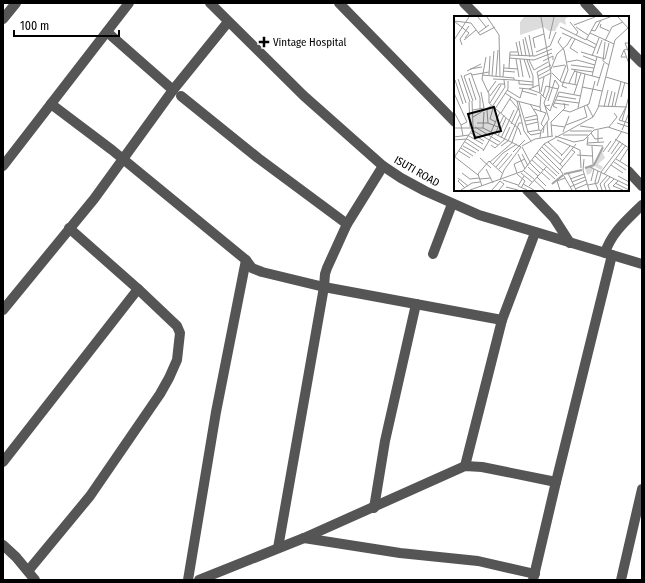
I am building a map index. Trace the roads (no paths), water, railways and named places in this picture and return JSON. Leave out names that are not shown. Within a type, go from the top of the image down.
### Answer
[{"type":"street","points":[[3,19],[16,3]]},
{"type":"street","points":[[3,166],[129,3]]},
{"type":"street","name":"ISUTI ROAD","points":[[210,3],[304,96],[383,166],[401,178],[452,204],[479,215],[642,264]]},
{"type":"street","points":[[339,3],[454,121]]},
{"type":"street","points":[[464,3],[477,16]]},
{"type":"street","points":[[585,3],[597,16]]},
{"type":"street","points":[[3,310],[94,199],[123,159],[177,93],[228,22]]},
{"type":"street","points":[[107,32],[177,93],[258,158],[347,224]]},
{"type":"street","points":[[629,49],[642,63]]},
{"type":"street","points":[[51,104],[123,159],[246,260],[252,268],[262,272],[324,287],[502,320]]},
{"type":"street","points":[[278,548],[324,287],[325,274],[347,224],[383,166]]},
{"type":"street","points":[[629,173],[642,186]]},
{"type":"street","points":[[528,191],[554,218],[570,243]]},
{"type":"street","points":[[432,254],[452,204]]},
{"type":"street","points":[[304,538],[400,553],[478,561],[534,577],[611,238],[642,205]]},
{"type":"street","points":[[28,571],[90,496],[154,404],[169,378],[177,360],[180,342],[180,333],[177,326],[69,228]]},
{"type":"street","points":[[465,466],[502,320],[535,233]]},
{"type":"street","points":[[188,580],[216,412],[246,260]]},
{"type":"street","points":[[3,462],[138,289]]},
{"type":"street","points":[[374,508],[385,441],[416,304]]},
{"type":"street","points":[[199,580],[374,508],[465,466],[482,466],[556,482]]},
{"type":"street","points":[[621,580],[637,532],[642,489]]},
{"type":"street","points":[[3,545],[36,580]]},
{"type":"place","name":"Vintage Hospital","points":[[264,42]]}]
